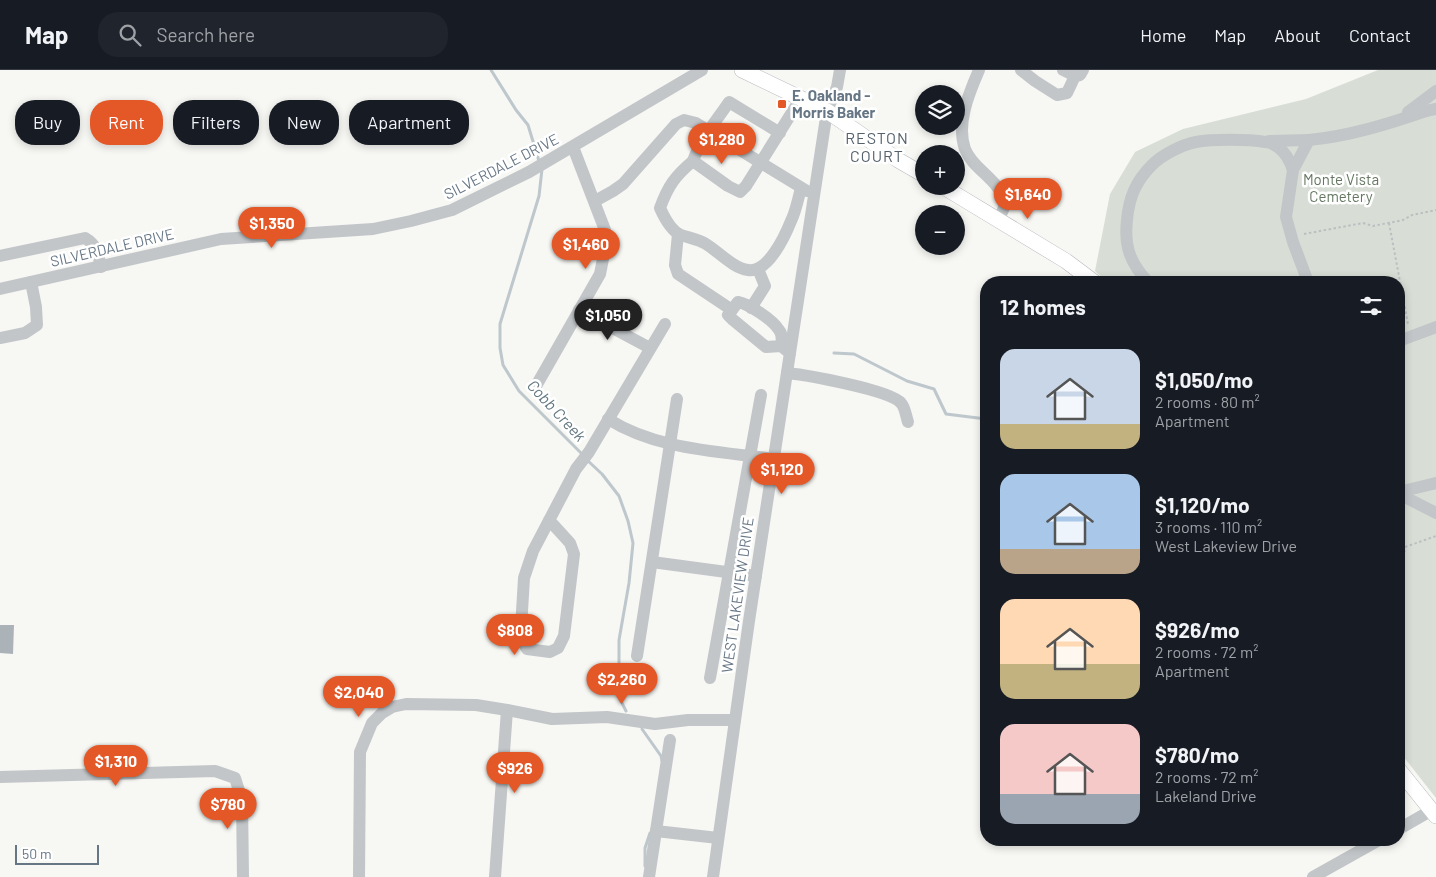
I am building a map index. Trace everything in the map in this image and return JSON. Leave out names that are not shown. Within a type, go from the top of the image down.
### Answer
[{"type":"main road","points":[[742,70],[827,111],[915,170]]},
{"type":"main road","points":[[957,195],[1066,261],[1086,276]]},
{"type":"main road","points":[[1405,777],[1434,813]]},
{"type":"street","name":"SILVERDALE DRIVE","points":[[0,289],[221,239],[373,228],[412,221],[452,210],[529,172],[702,70]]},
{"type":"street","name":"WEST LAKEVIEW DRIVE","points":[[713,877],[787,373],[786,350],[827,111],[837,87],[840,70]]},
{"type":"street","points":[[979,70],[971,88],[961,128],[965,149],[973,164],[994,183],[1002,195],[1004,207],[998,220]]},
{"type":"street","points":[[1021,70],[1034,81],[1057,95],[1067,93],[1079,73],[1063,70]]},
{"type":"street","points":[[1391,122],[1436,91]]},
{"type":"street","points":[[693,161],[728,186],[740,192],[761,163],[801,98]]},
{"type":"street","points":[[780,133],[730,102],[709,131],[695,154],[693,161],[674,178],[660,208],[665,219],[678,234],[704,243],[739,267],[749,270],[758,269],[768,262],[792,220],[801,188]]},
{"type":"street","points":[[1143,276],[1130,258],[1125,233],[1134,186],[1152,164],[1174,150],[1195,142],[1267,142],[1336,137],[1426,110],[1436,109]]},
{"type":"street","points":[[594,201],[623,184],[676,124],[684,120],[696,123],[814,195]]},
{"type":"street","points":[[1306,276],[1286,216],[1293,170],[1309,140]]},
{"type":"street","points":[[1267,142],[1281,149],[1289,159],[1293,170]]},
{"type":"street","points":[[536,386],[600,274],[607,239],[573,147]]},
{"type":"street","points":[[678,234],[674,265],[678,274],[732,310]]},
{"type":"street","points":[[0,256],[85,238],[96,247],[101,267]]},
{"type":"street","points":[[751,308],[765,286],[758,269]]},
{"type":"street","points":[[0,338],[25,333],[37,324],[31,282]]},
{"type":"street","points":[[738,302],[744,303],[765,317],[779,330],[786,350],[766,347],[728,315],[738,302]]},
{"type":"street","points":[[579,310],[650,348]]},
{"type":"street","points":[[549,520],[570,544],[574,554],[564,636],[558,648],[550,652],[527,649],[523,642],[521,628],[524,578],[532,551],[576,469],[589,452],[665,324]]},
{"type":"street","points":[[1405,339],[1436,327]]},
{"type":"street","points":[[787,373],[805,375],[894,398],[902,404],[908,422]]},
{"type":"street","points":[[710,678],[761,394]]},
{"type":"street","points":[[637,656],[677,399]]},
{"type":"street","points":[[608,419],[626,431],[670,444],[774,459]]},
{"type":"street","points":[[1405,491],[1436,483]]},
{"type":"street","points":[[1405,496],[1436,513]]},
{"type":"street","points":[[652,562],[756,576]]},
{"type":"street","points":[[359,877],[360,752],[372,723],[392,707],[406,704],[476,705],[552,719],[607,717],[655,724],[688,720],[735,720]]},
{"type":"street","points":[[495,877],[507,710]]},
{"type":"street","points":[[649,877],[670,740]]},
{"type":"street","points":[[0,777],[215,771],[235,778],[242,800],[242,877]]},
{"type":"street","points":[[1405,826],[1434,813]]},
{"type":"street","points":[[656,830],[718,838]]},
{"type":"street","points":[[1314,877],[1368,846]]},
{"type":"path","points":[[1292,236],[1362,223],[1374,226],[1436,210]]},
{"type":"path","points":[[1390,223],[1397,276]]},
{"type":"path","points":[[1405,547],[1436,536]]},
{"type":"green space","name":"Monte Vista Cemetery","points":[[1378,70],[1436,70],[1436,798],[1405,759],[1405,276],[1100,276],[1095,271],[1110,194],[1135,152],[1183,129],[1306,99]]},
{"type":"building","points":[[0,625],[14,625],[13,654],[0,653]]},
{"type":"waterway","name":"Cobb Creek","points":[[491,70],[516,110],[528,125],[539,161]]},
{"type":"waterway","name":"Cobb Creek","points":[[542,169],[539,196],[500,324],[500,348],[503,365],[519,391],[583,455]]},
{"type":"waterway","points":[[834,353],[854,354],[907,381],[934,389],[946,414],[980,418]]},
{"type":"waterway","name":"Cobb Creek","points":[[587,460],[602,474],[619,496],[633,543],[629,583],[619,640],[619,697],[626,711]]},
{"type":"waterway","name":"Cobb Creek","points":[[642,729],[661,756],[662,761]]},
{"type":"waterway","name":"Cobb Creek","points":[[645,866],[645,848],[650,833]]},
{"type":"place","name":"E. Oakland - Morris Baker","points":[[782,104]]},
{"type":"district","name":"RESTON COURT","points":[[877,146]]}]
